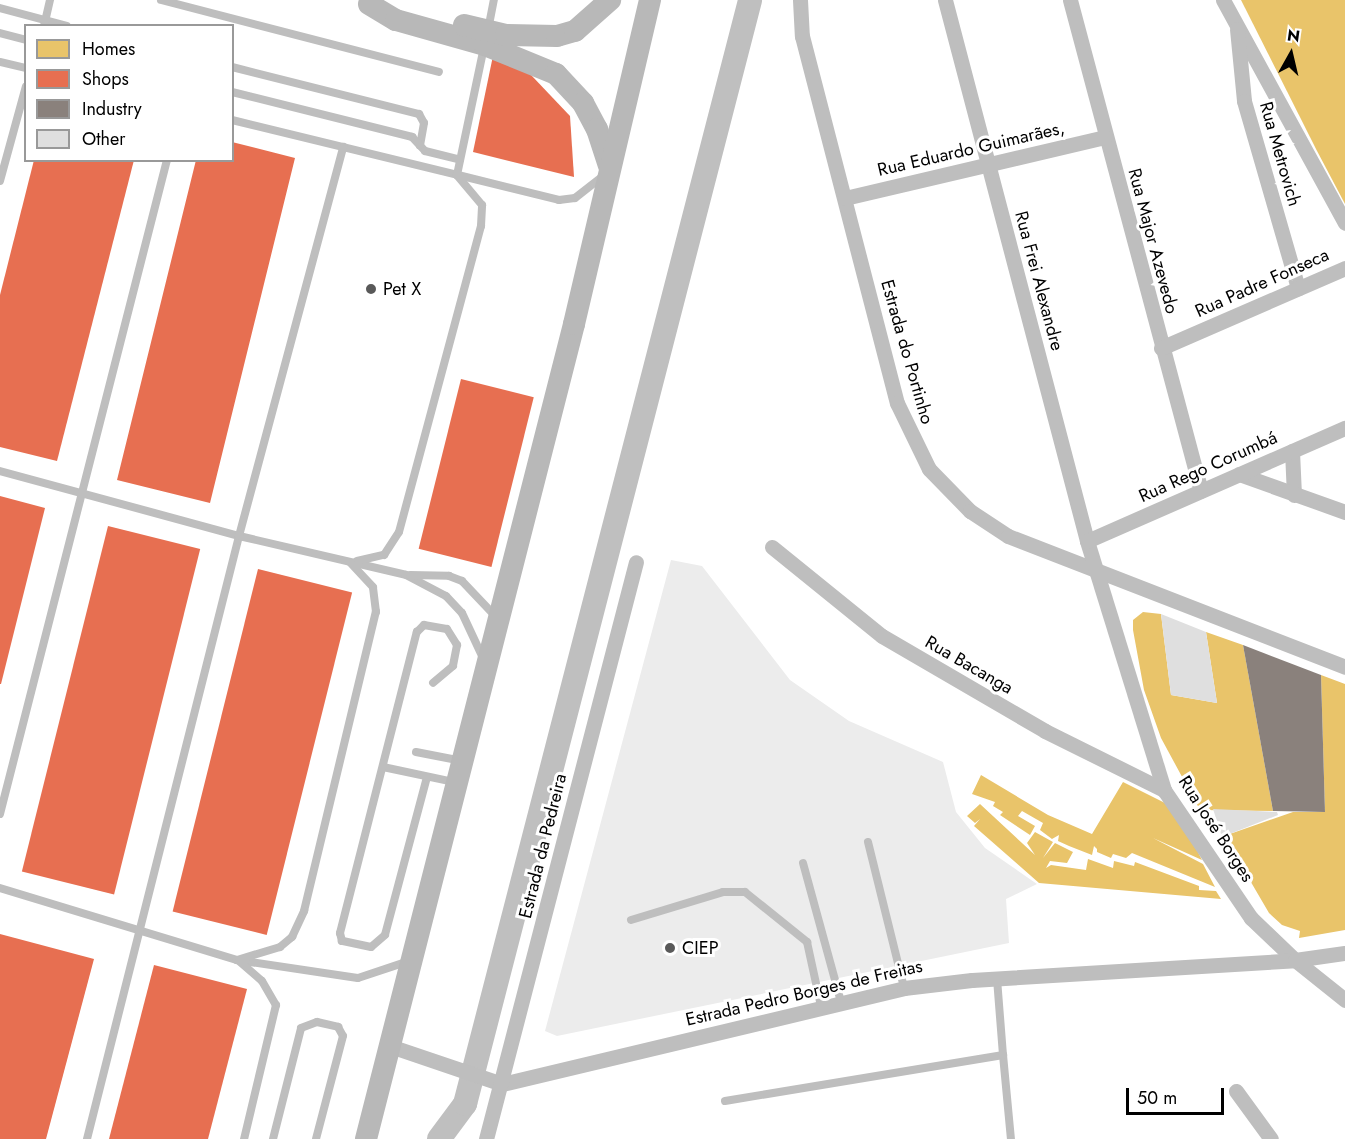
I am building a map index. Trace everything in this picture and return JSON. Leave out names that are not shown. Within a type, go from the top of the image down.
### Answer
[{"type":"street","points":[[486,38],[538,38],[575,31],[610,0]]},
{"type":"street","points":[[366,1139],[414,958],[485,665],[574,324],[650,0]]},
{"type":"street","name":"Estrada do Portinho","points":[[800,0],[802,36],[897,403],[928,468],[970,511],[1008,536],[1345,667]]},
{"type":"street","name":"Rua Frei Alexandre","points":[[945,0],[1087,541],[1097,570]]},
{"type":"street","name":"Rua Major Azevedo","points":[[1070,0],[1201,491]]},
{"type":"street","name":"Rua Metrovich","points":[[1223,0],[1345,223]]},
{"type":"street","points":[[362,2],[486,38],[539,64],[567,83],[597,129],[609,168]]},
{"type":"street","name":"Rua Metrovich","points":[[1237,29],[1244,101],[1298,288]]},
{"type":"street","name":"Rua Eduardo Guimarães,","points":[[845,198],[1105,137]]},
{"type":"street","name":"Rua Padre Fonseca","points":[[1161,348],[1345,268]]},
{"type":"street","name":"Rua Rego Corumbá","points":[[1087,541],[1345,428]]},
{"type":"street","points":[[1292,451],[1294,495]]},
{"type":"street","points":[[1239,474],[1345,512]]},
{"type":"street","name":"Rua Bacanga","points":[[772,546],[882,636],[1045,731],[1164,790]]},
{"type":"street","name":"Estrada da Pedreira","points":[[486,1139],[636,562]]},
{"type":"street","name":"Rua José Borges","points":[[1097,570],[1164,790],[1251,918],[1294,960],[1345,1000]]},
{"type":"street","name":"Estrada Pedro Borges de Freitas","points":[[502,1084],[904,988],[997,978],[1294,960],[1345,952]]},
{"type":"street","points":[[390,1046],[502,1084]]},
{"type":"street","points":[[1236,1091],[1271,1139]]},
{"type":"lane","points":[[0,8],[44,23],[50,0]]},
{"type":"lane","points":[[161,0],[440,72]]},
{"type":"lane","points":[[457,175],[494,0]]},
{"type":"lane","points":[[0,33],[24,39]]},
{"type":"lane","points":[[0,62],[24,68]]},
{"type":"lane","points":[[234,68],[419,114],[424,123],[420,146]]},
{"type":"lane","points":[[234,92],[412,136],[420,146],[460,160]]},
{"type":"lane","points":[[0,181],[24,93]]},
{"type":"lane","points":[[234,120],[559,200],[588,191],[609,168]]},
{"type":"lane","points":[[87,1139],[239,536],[343,147]]},
{"type":"lane","points":[[0,814],[167,162]]},
{"type":"lane","points":[[350,562],[384,555],[399,532],[481,226],[482,205],[457,175]]},
{"type":"lane","points":[[0,471],[239,536],[350,562],[406,575],[449,576],[462,581],[497,619]]},
{"type":"lane","points":[[237,960],[280,947],[292,937],[304,911],[376,612],[373,587],[350,562]]},
{"type":"lane","points":[[406,575],[446,596],[462,613],[485,665]]},
{"type":"lane","points":[[427,777],[385,935],[377,945],[366,947],[342,940],[340,933],[417,632],[424,625],[447,629],[458,645],[453,666],[433,683]]},
{"type":"lane","points":[[416,752],[459,772]]},
{"type":"lane","points":[[383,767],[427,777],[459,772]]},
{"type":"lane","points":[[868,842],[904,988]]},
{"type":"lane","points":[[803,863],[841,1002]]},
{"type":"lane","points":[[0,888],[237,960],[358,978],[374,976],[414,958]]},
{"type":"lane","points":[[631,920],[723,892],[745,892],[807,942],[821,1006]]},
{"type":"lane","points":[[237,960],[262,981],[276,1005],[244,1139]]},
{"type":"lane","points":[[997,978],[1011,1139]]},
{"type":"lane","points":[[273,1139],[301,1028],[317,1022],[338,1027],[343,1036],[316,1139]]},
{"type":"lane","points":[[725,1101],[1003,1055]]},
{"type":"shaded area","points":[[671,560],[702,566],[790,680],[849,721],[943,762],[956,812],[985,848],[1037,884],[1006,899],[1009,943],[557,1036],[545,1031]]},
{"type":"building: Homes","points":[[1241,0],[1345,0],[1345,204],[1316,149]]},
{"type":"building: Homes","points":[[1143,612],[1161,614],[1171,695],[1217,703],[1206,632],[1243,645],[1273,811],[1200,810],[1161,738],[1144,690],[1133,630],[1133,620]]},
{"type":"building: Homes","points":[[1321,675],[1345,684],[1345,930],[1299,938],[1300,931],[1282,925],[1269,913],[1224,836],[1293,812],[1325,812]]},
{"type":"building: Homes","points":[[981,775],[1048,815],[1092,834],[1123,782],[1175,808],[1202,860],[1153,838],[1203,864],[1215,887],[1132,853],[1126,858],[1113,854],[1111,858],[1097,852],[1094,846],[1092,855],[1069,846],[1058,841],[1059,835],[1052,839],[1040,830],[1043,823],[1022,811],[1018,816],[1035,826],[1030,835],[1000,815],[1003,812],[993,806],[995,802],[972,794]]},
{"type":"building: Homes","points":[[980,804],[1035,855],[1027,843],[1035,832],[1053,842],[1043,858],[1055,843],[1073,852],[1067,863],[1050,861],[1046,868],[1051,865],[1086,870],[1088,859],[1113,868],[1114,861],[1134,866],[1135,862],[1199,886],[1199,890],[1216,891],[1221,899],[1039,883],[974,826],[980,819],[975,823],[967,816]]},
{"type":"building: Shops","points":[[494,51],[513,56],[570,116],[574,177],[473,152]]},
{"type":"building: Shops","points":[[234,143],[295,158],[210,503],[117,480],[196,162],[234,162]]},
{"type":"building: Shops","points":[[33,162],[133,162],[57,461],[0,447],[0,295]]},
{"type":"building: Shops","points":[[461,379],[534,397],[491,567],[419,549]]},
{"type":"building: Shops","points":[[0,496],[45,508],[1,684],[0,684]]},
{"type":"building: Shops","points":[[108,526],[200,549],[114,894],[22,871]]},
{"type":"building: Shops","points":[[258,569],[352,592],[267,935],[173,912]]},
{"type":"building: Shops","points":[[0,934],[94,959],[46,1139],[0,1139]]},
{"type":"building: Shops","points":[[154,965],[247,989],[208,1139],[109,1139]]},
{"type":"building: Industry","points":[[1243,645],[1321,675],[1325,812],[1273,811]]},
{"type":"building: Other","points":[[1161,614],[1206,632],[1217,703],[1171,695]]},
{"type":"building: Other","points":[[1213,809],[1277,812],[1278,815],[1222,837]]},
{"type":"waterway","points":[[439,1139],[465,1104],[750,0]]},
{"type":"place","name":"Pet X","points":[[371,289]]},
{"type":"place","name":"CIEP","points":[[670,948]]}]
